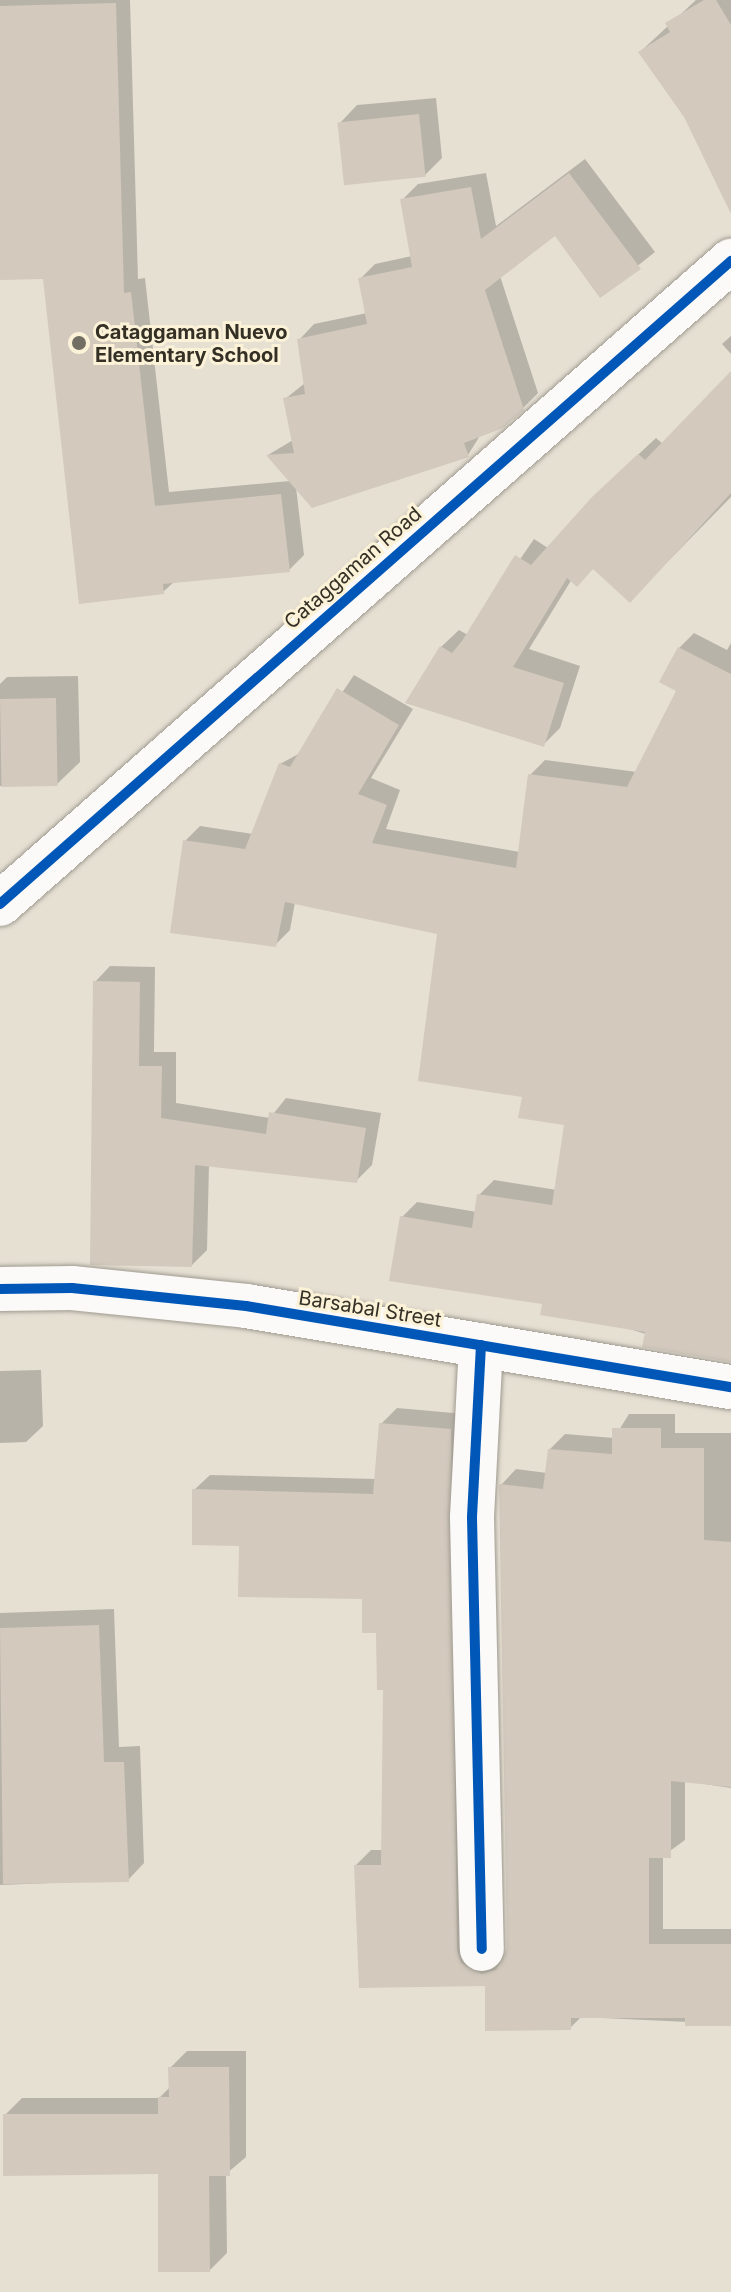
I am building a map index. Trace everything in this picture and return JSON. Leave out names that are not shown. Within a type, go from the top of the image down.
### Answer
[{"type":"street","name":"Cataggaman Road","points":[[0,904],[731,261]]},
{"type":"street","name":"Barsabal Street","points":[[0,1289],[72,1288],[246,1306],[731,1387]]},
{"type":"street","points":[[481,1345],[472,1518],[482,1949]]},
{"type":"building","points":[[704,0],[716,0],[731,25],[731,214],[684,117],[638,52],[670,32],[665,23]]},
{"type":"building","points":[[116,3],[124,293],[131,292],[155,506],[281,494],[290,572],[163,584],[164,594],[79,604],[43,279],[0,280],[0,6]]},
{"type":"building","points":[[419,114],[426,177],[344,185],[337,123]]},
{"type":"building","points":[[569,173],[641,269],[600,298],[555,236],[485,290],[524,410],[503,428],[464,443],[469,457],[312,508],[266,455],[294,453],[283,398],[305,394],[297,339],[367,324],[358,278],[412,267],[400,199],[471,187],[481,239]]},
{"type":"building","points":[[731,371],[731,493],[630,603],[593,569],[577,587],[567,578],[513,667],[564,683],[544,747],[405,703],[440,646],[452,653],[462,641],[515,555],[531,565],[592,497],[638,454],[645,460]]},
{"type":"building","points":[[678,647],[731,674],[731,1362],[642,1347],[645,1332],[540,1315],[542,1304],[389,1281],[400,1216],[472,1228],[477,1194],[552,1205],[564,1125],[518,1118],[522,1097],[418,1081],[437,934],[285,902],[276,947],[170,933],[183,840],[245,849],[279,763],[290,767],[337,688],[399,725],[358,794],[387,805],[372,843],[516,868],[528,774],[627,787],[676,691],[659,682]]},
{"type":"building","points":[[56,698],[58,786],[2,787],[0,699]]},
{"type":"building","points":[[93,981],[140,982],[139,1066],[162,1066],[161,1118],[266,1134],[269,1112],[366,1128],[357,1183],[195,1165],[192,1267],[90,1265]]},
{"type":"building","points":[[379,1423],[451,1429],[457,1950],[461,1963],[482,1974],[496,1970],[507,1948],[499,1484],[543,1489],[548,1449],[612,1454],[612,1428],[661,1428],[661,1448],[704,1448],[704,1540],[731,1542],[731,1787],[671,1781],[671,1858],[649,1858],[649,1944],[731,1944],[731,2026],[685,2026],[685,2018],[571,2018],[571,2030],[485,2031],[485,1986],[359,1988],[354,1865],[381,1865],[383,1690],[377,1690],[376,1633],[362,1633],[362,1599],[238,1597],[239,1546],[192,1545],[192,1489],[373,1494]]},
{"type":"building","points":[[99,1625],[104,1762],[124,1762],[129,1882],[3,1884],[0,1628]]},
{"type":"building","points":[[168,2067],[229,2067],[230,2176],[209,2176],[210,2272],[158,2272],[158,2174],[3,2176],[3,2114],[158,2114],[158,2097],[169,2097]]},
{"type":"cycle path","points":[[0,904],[731,261]]},
{"type":"cycle path","points":[[0,1289],[72,1288],[246,1306],[731,1387]]},
{"type":"cycle path","points":[[481,1345],[472,1518],[482,1949]]},
{"type":"place","name":"Cataggaman Nuevo Elementary School","points":[[79,343]]}]
